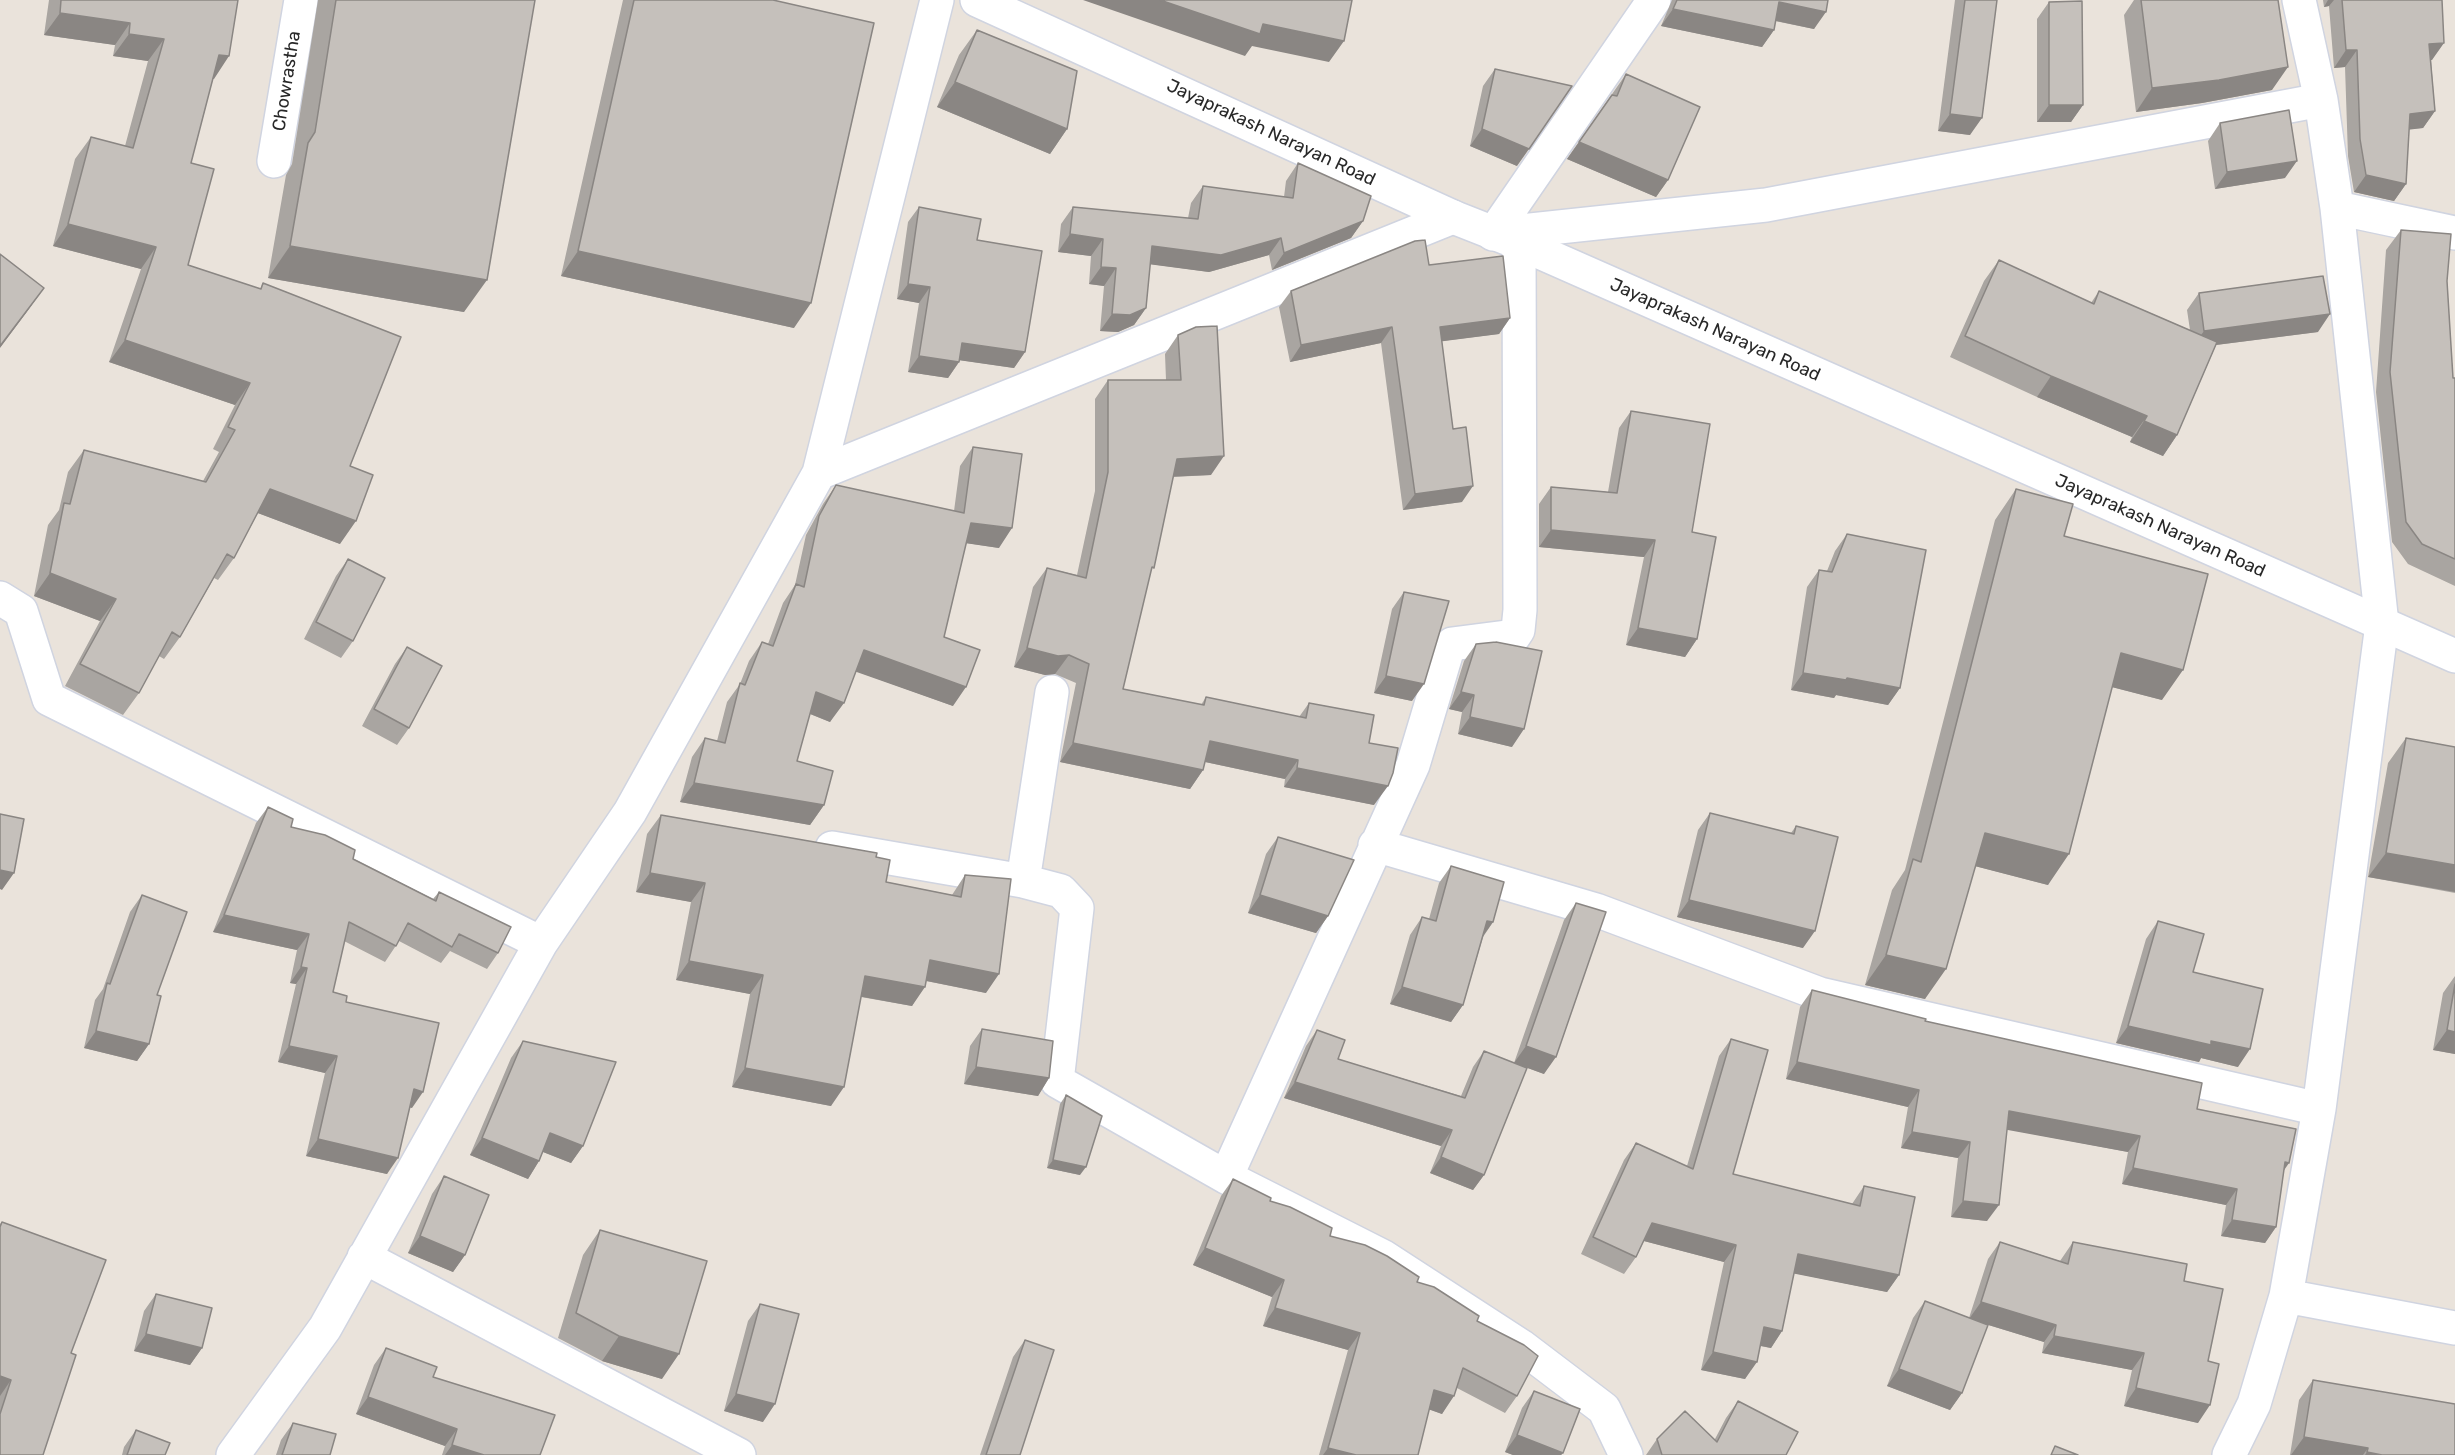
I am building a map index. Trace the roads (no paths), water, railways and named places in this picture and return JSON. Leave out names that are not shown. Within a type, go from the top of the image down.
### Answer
[{"type":"street","name":"Chowrastha","points":[[274,161],[301,0]]},
{"type":"street","points":[[233,1455],[325,1328],[541,943],[630,812],[819,473],[937,0]]},
{"type":"street","points":[[1226,1177],[1413,765],[1448,648],[1452,644],[1514,636],[1518,630],[1520,609],[1506,239],[1654,0]]},
{"type":"street","points":[[2229,1455],[2254,1404],[2286,1296],[2319,1109],[2382,624],[2337,208],[2321,100],[2299,0]]},
{"type":"street","name":"Jayaprakash Narayan Road","points":[[996,4],[1453,217],[2455,656]]},
{"type":"street","points":[[1506,239],[1766,205],[2321,100]]},
{"type":"street","points":[[2337,208],[2455,233]]},
{"type":"street","points":[[819,473],[1453,217]]},
{"type":"street","points":[[0,598],[21,610],[49,699],[541,943]]},
{"type":"street","points":[[1023,881],[1052,692]]},
{"type":"street","points":[[630,812],[664,818]]},
{"type":"street","points":[[803,843],[1023,881],[1061,891],[1077,908],[1057,1081],[1226,1177],[1384,1257],[1521,1346],[1604,1409],[1621,1452]]},
{"type":"street","points":[[1375,845],[1596,910],[1820,994],[2319,1109]]},
{"type":"street","points":[[364,1257],[739,1455]]},
{"type":"street","points":[[2286,1296],[2455,1328]]}]
